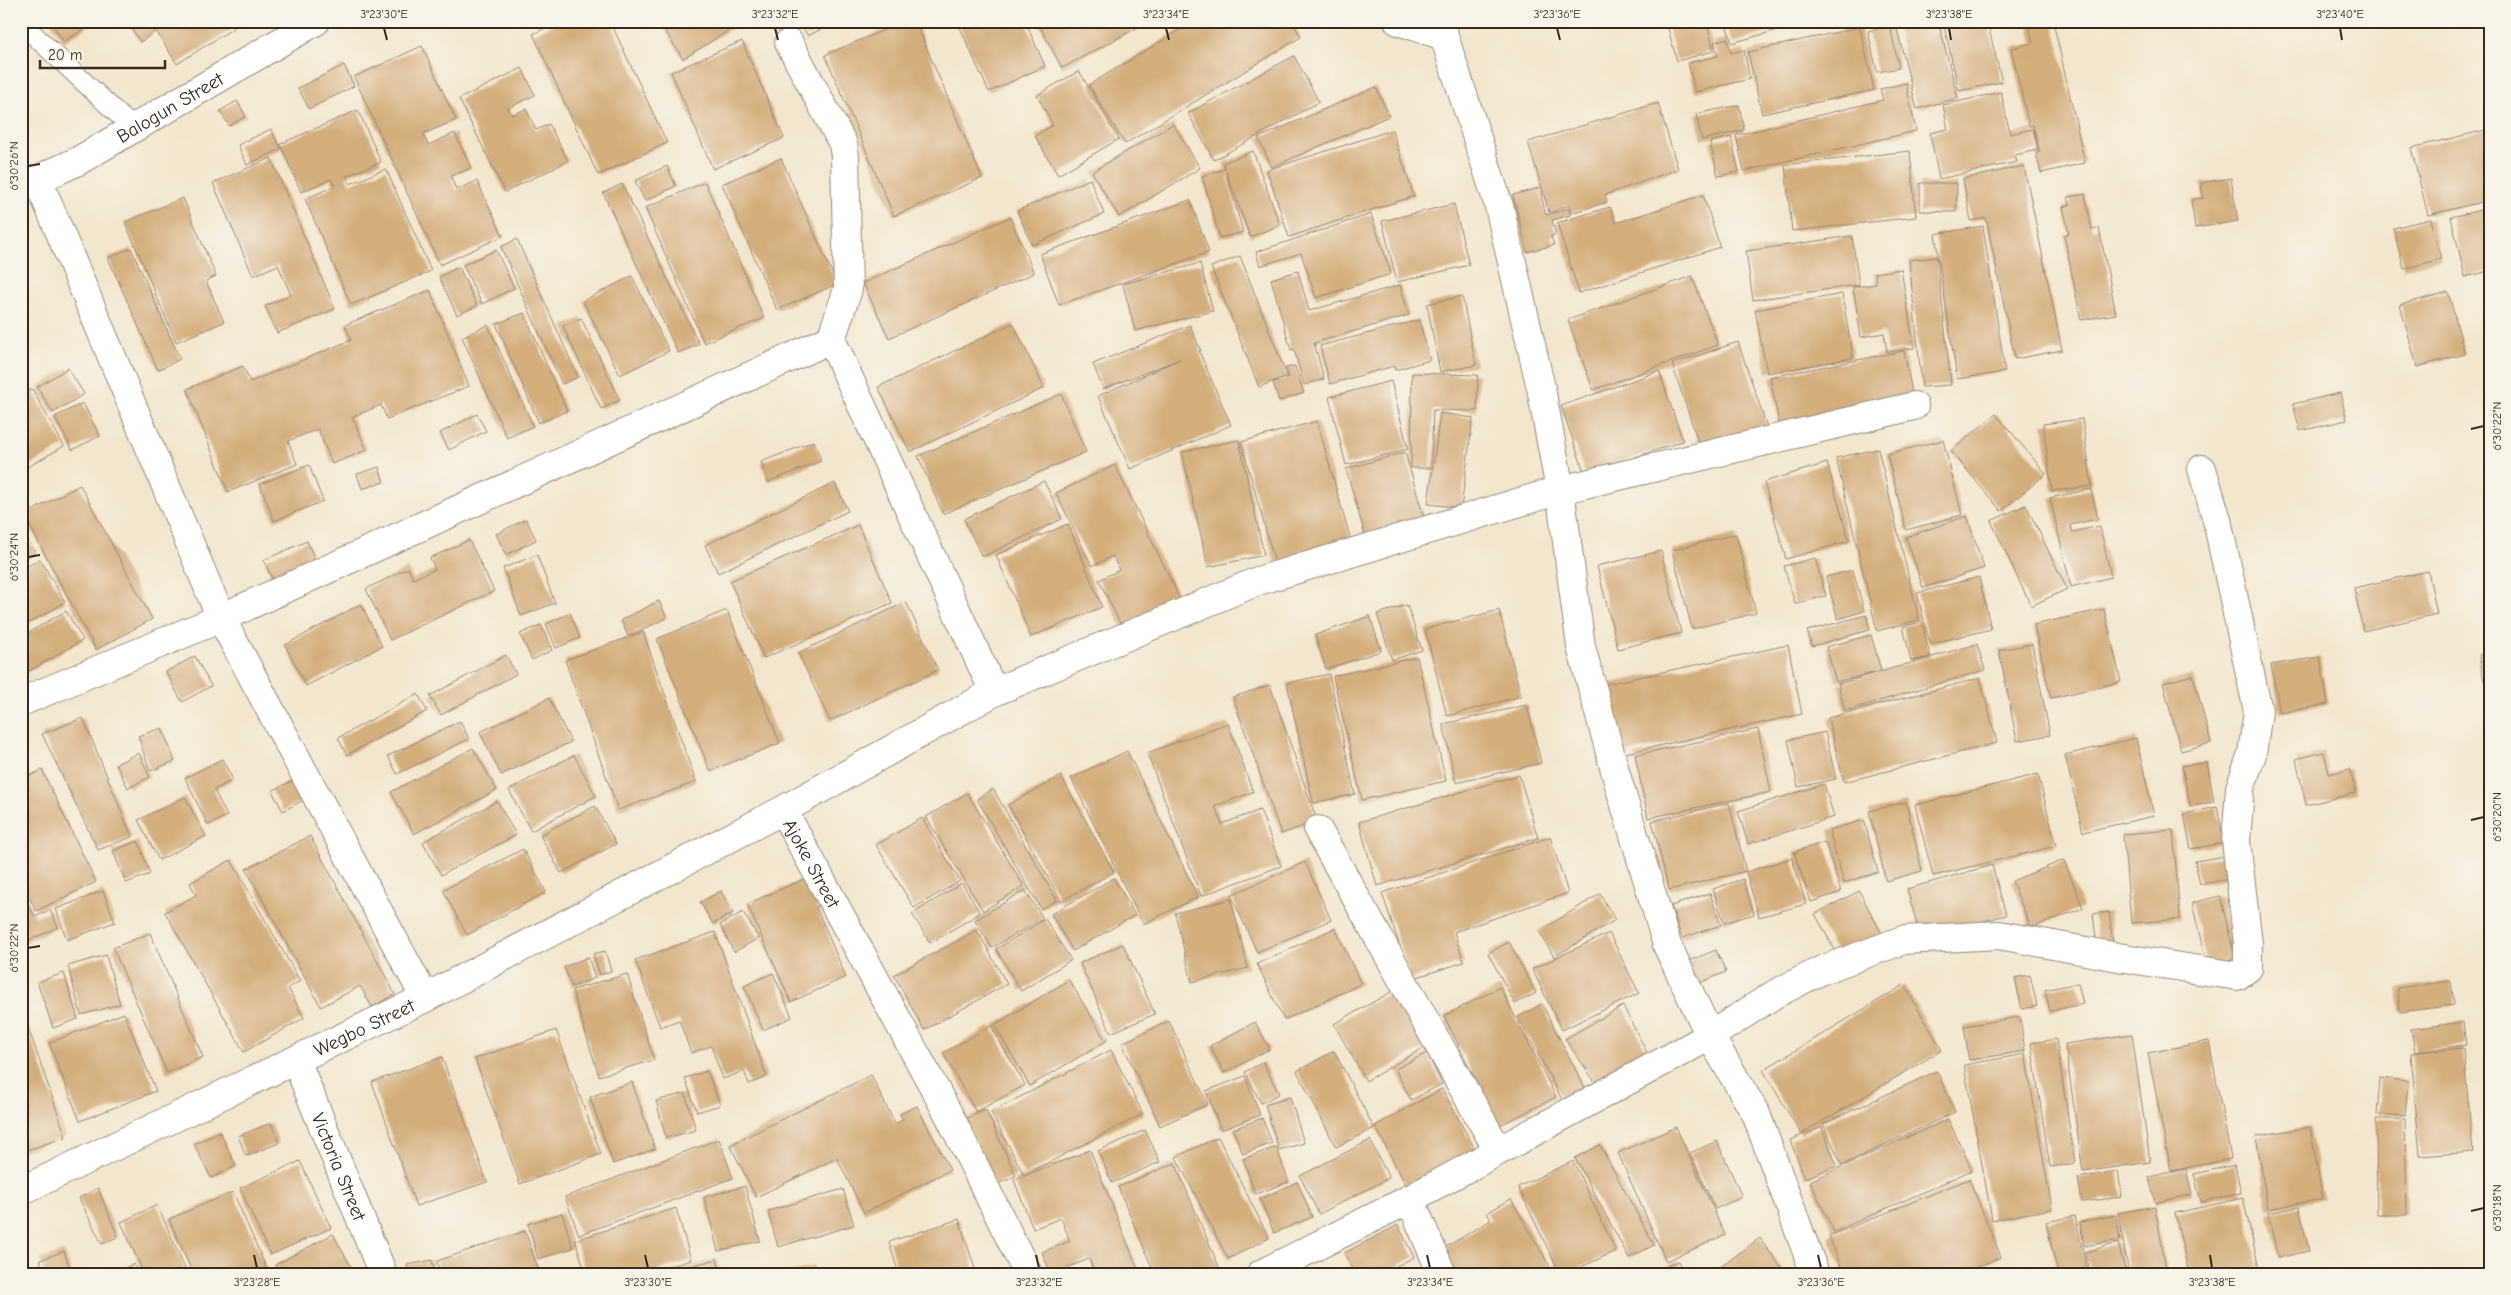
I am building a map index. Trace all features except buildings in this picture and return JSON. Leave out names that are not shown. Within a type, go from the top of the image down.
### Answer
[{"type":"street","name":"Balogun Street","points":[[30,183],[78,161],[316,21]]},
{"type":"street","points":[[1398,21],[1443,29],[1500,206],[1541,388],[1560,490],[1581,647],[1619,785],[1667,945],[1710,1036],[1756,1114],[1816,1274]]},
{"type":"street","points":[[789,42],[843,144],[845,156],[848,289],[832,339],[994,692]]},
{"type":"street","name":"Wegbo Street","points":[[21,1191],[425,998],[221,618],[30,183]]},
{"type":"street","points":[[21,702],[221,618],[832,339]]},
{"type":"street","points":[[783,810],[994,692],[1258,581],[1560,490],[1914,406]]},
{"type":"street","points":[[1261,1274],[1410,1199],[1710,1036],[1775,994],[1822,970],[1903,940],[1999,935],[2118,957],[2238,976],[2248,968],[2248,944],[2236,841],[2240,788],[2252,754],[2258,711],[2217,520],[2202,468]]},
{"type":"street","name":"Ajoke Street","points":[[425,998],[783,810],[949,1115],[1028,1274]]},
{"type":"street","points":[[1318,830],[1498,1150]]},
{"type":"street","name":"Victoria Street","points":[[296,1060],[383,1274]]},
{"type":"street","points":[[1410,1199],[1442,1274]]},
{"type":"lane","points":[[21,23],[134,129]]}]
